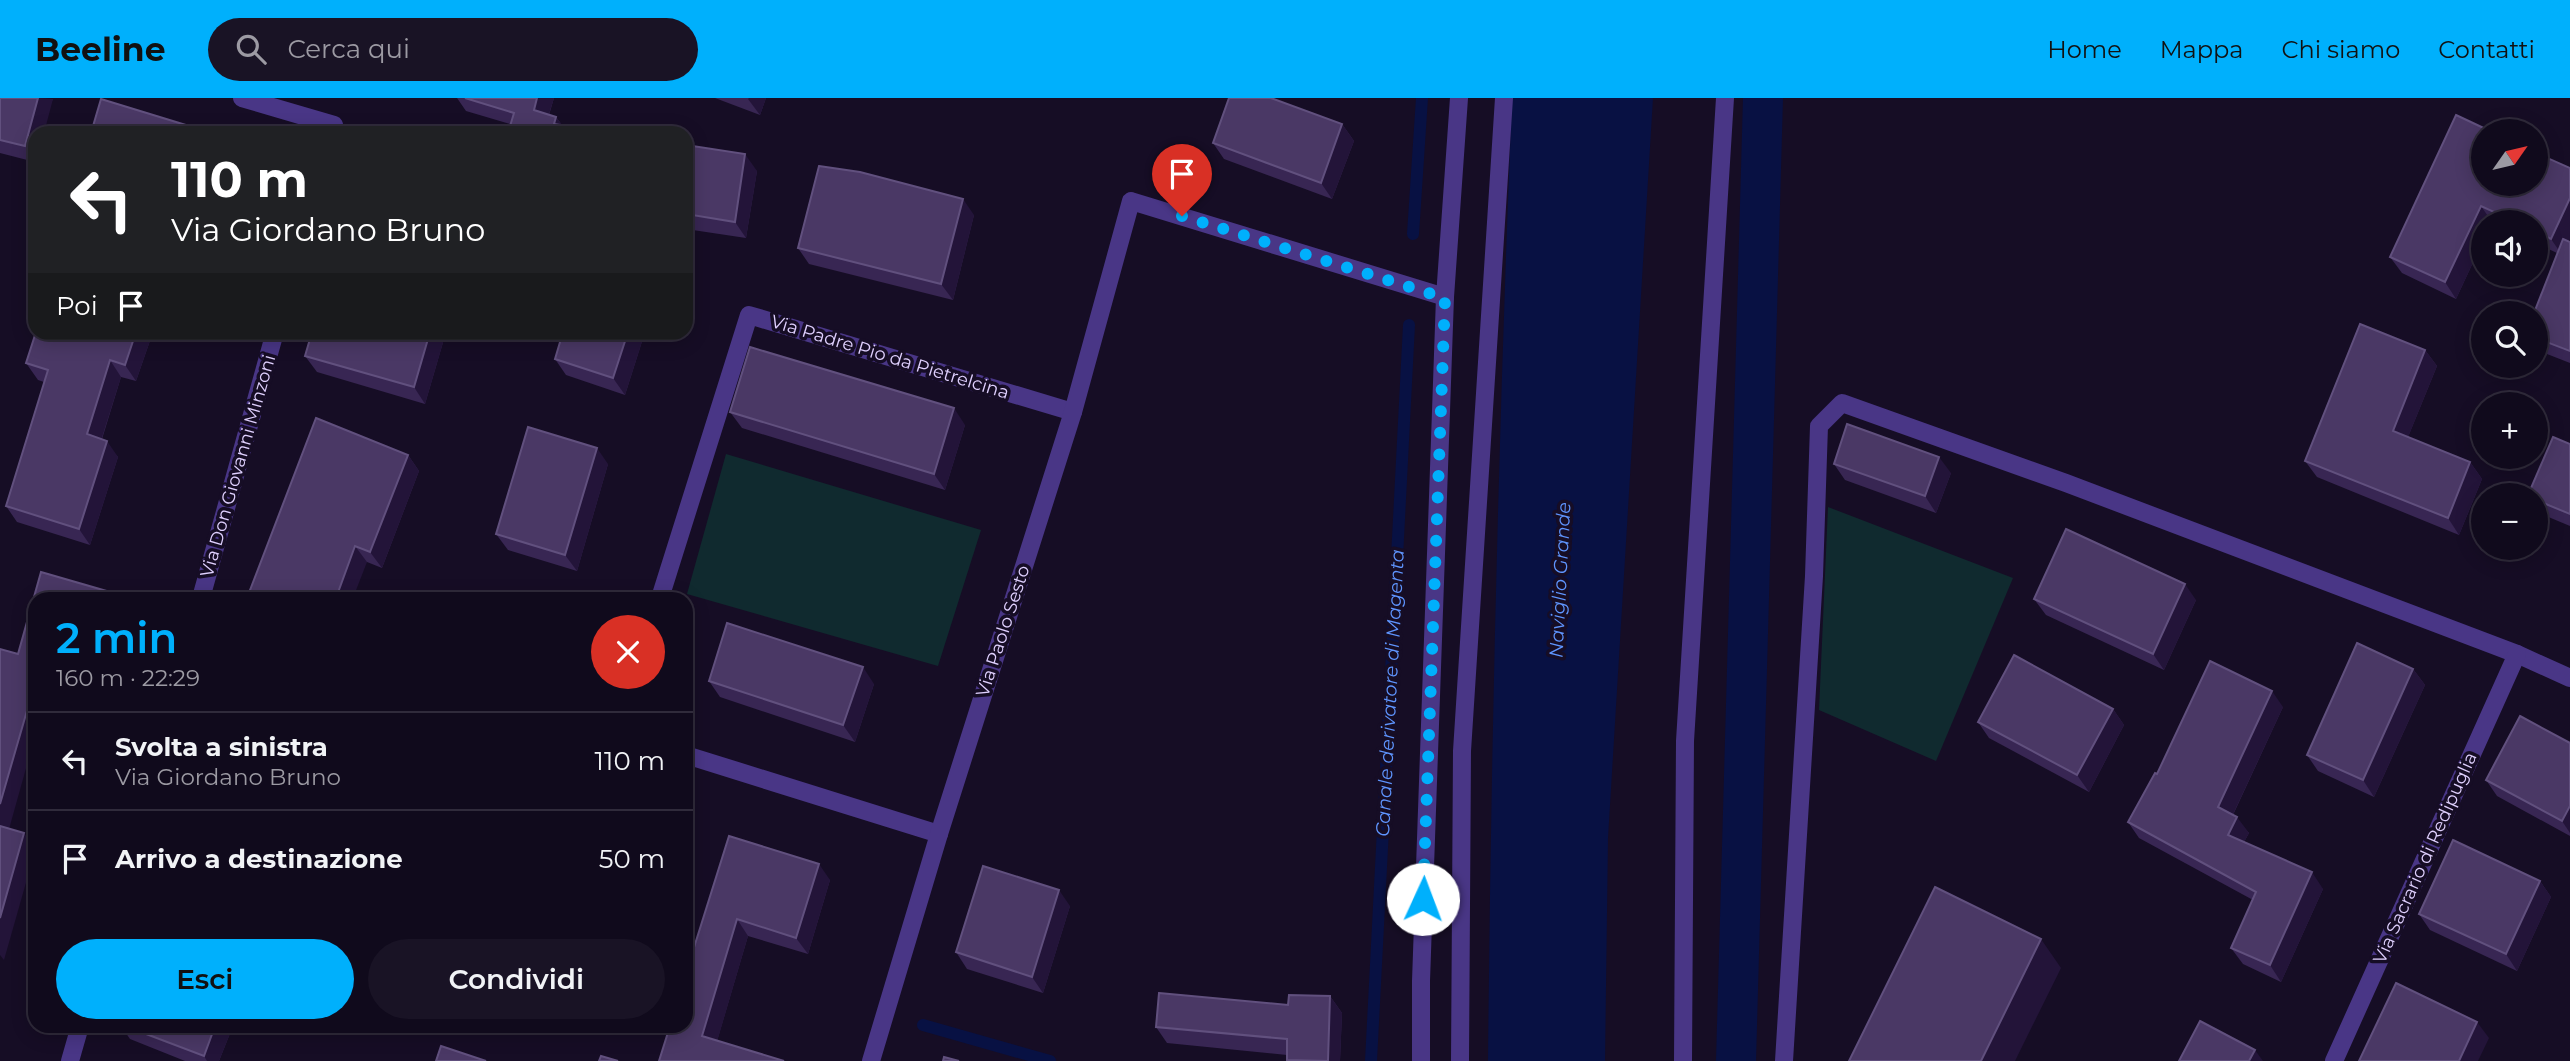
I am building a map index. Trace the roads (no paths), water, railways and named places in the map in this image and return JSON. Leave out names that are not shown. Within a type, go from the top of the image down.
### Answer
[{"type":"street","points":[[242,98],[324,126]]},
{"type":"street","points":[[1421,1061],[1420,981],[1445,298],[1459,98]]},
{"type":"street","points":[[1460,1061],[1462,751],[1504,98]]},
{"type":"street","points":[[1683,1061],[1685,741],[1725,98]]},
{"type":"street","name":"Via Paolo Sesto","points":[[872,1061],[939,834],[1073,412],[1131,201],[1445,298]]},
{"type":"street","name":"Via Padre Pio da Pietrelcina","points":[[662,592],[749,316],[1073,412]]},
{"type":"street","name":"Via Don Giovanni Minzoni","points":[[203,592],[273,340]]},
{"type":"street","points":[[1784,1061],[1814,576],[1819,426],[1842,403],[2066,482],[2516,654],[2570,678]]},
{"type":"street","name":"Via Sacrario di Redipuglia","points":[[2334,1061],[2516,654]]},
{"type":"street","points":[[693,757],[939,834]]},
{"type":"street","points":[[70,1061],[78,1033]]},
{"type":"water","name":"Naviglio Grande","points":[[1512,98],[1653,98],[1608,838],[1605,1061],[1488,1061],[1496,579]]},
{"type":"waterway","name":"Canale derivatore di Magenta","points":[[1413,234],[1422,98]]},
{"type":"waterway","points":[[1736,1061],[1763,98]]},
{"type":"waterway","name":"Canale derivatore di Magenta","points":[[1371,1061],[1409,325]]},
{"type":"waterway","name":"Canale derivatore di Magenta","points":[[923,1025],[1050,1061]]}]
